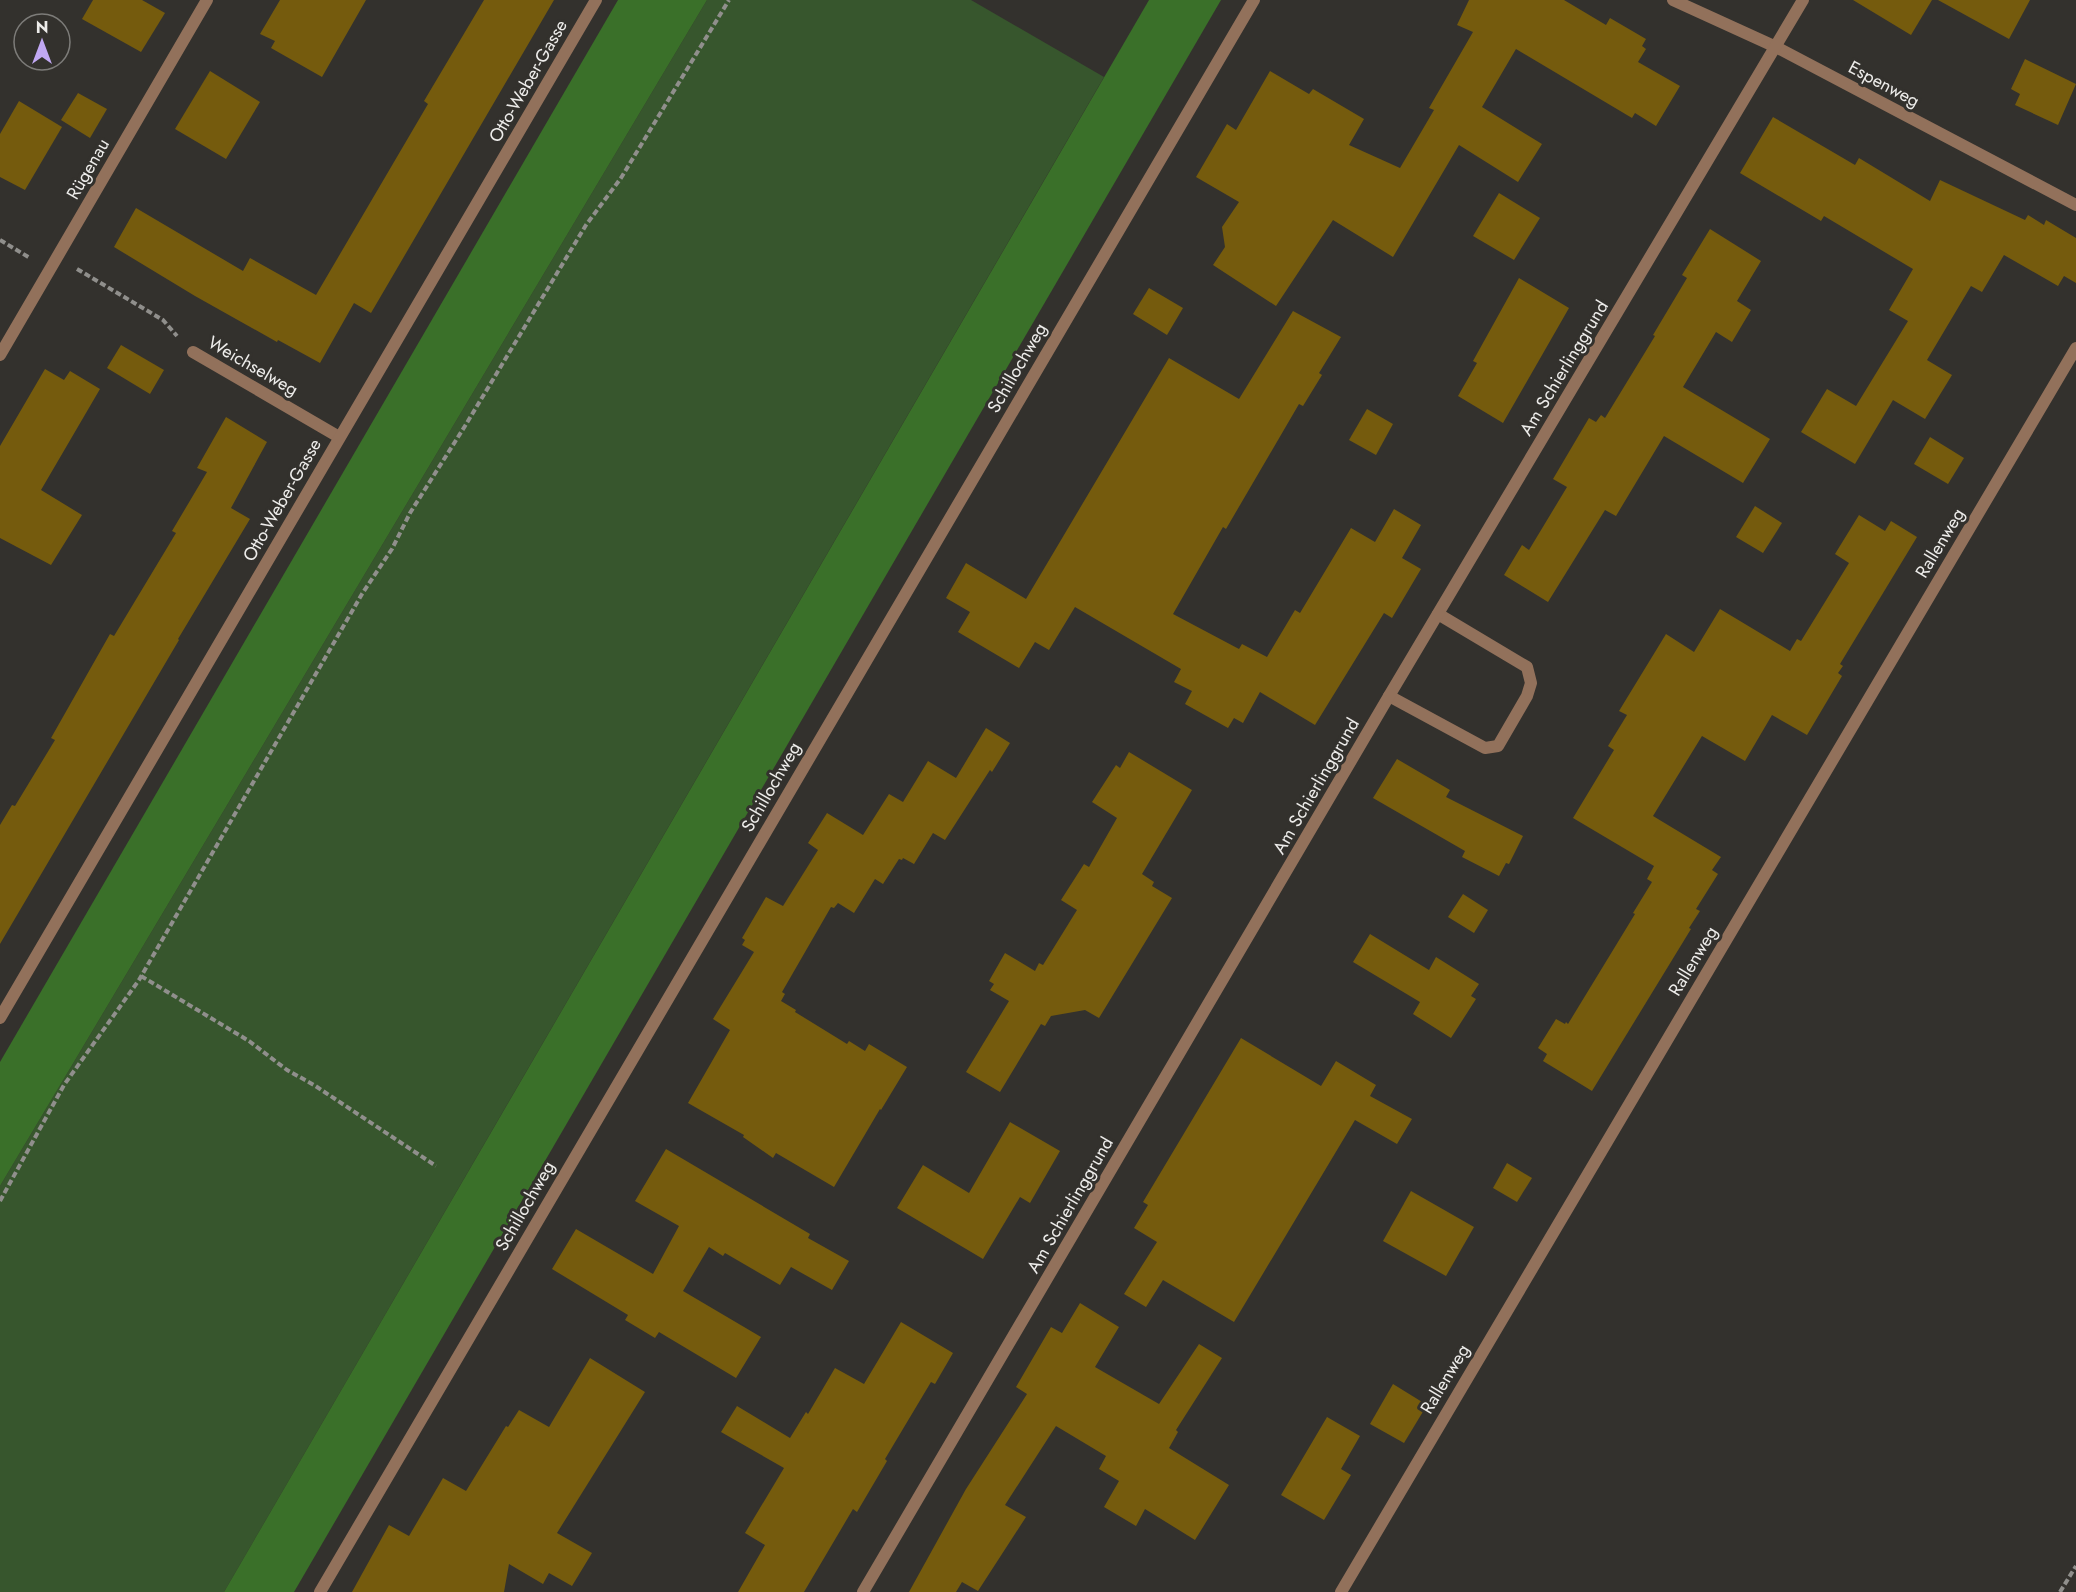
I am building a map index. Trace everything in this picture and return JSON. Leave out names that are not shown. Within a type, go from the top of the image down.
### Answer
[{"type":"street","name":"Rügenau","points":[[0,355],[207,0]]},
{"type":"street","name":"Otto-Weber-Gasse","points":[[0,1018],[596,0]]},
{"type":"street","name":"Schillochweg","points":[[320,1592],[1254,0]]},
{"type":"street","name":"Espenweg","points":[[1673,0],[1776,47],[2076,205]]},
{"type":"street","name":"Am Schierlinggrund","points":[[863,1592],[1389,696],[1803,0]]},
{"type":"street","name":"Rallenweg","points":[[1341,1592],[2076,348]]},
{"type":"street","name":"Weichselweg","points":[[193,352],[339,438]]},
{"type":"street","points":[[1389,696],[1485,748],[1497,746],[1527,696],[1531,683],[1527,667],[1438,614]]},
{"type":"path","points":[[0,1201],[64,1085],[141,976],[362,594],[392,549],[410,513],[586,225],[621,178],[729,0]]},
{"type":"path","name":"Weichselweg","points":[[0,240],[50,269],[66,263],[163,320],[193,352]]},
{"type":"path","points":[[141,976],[249,1041],[287,1070],[314,1085],[436,1166]]},
{"type":"path","points":[[2060,1592],[2076,1566]]},
{"type":"green space","points":[[618,0],[707,0],[0,1186],[0,1062]]},
{"type":"green space","points":[[707,0],[971,0],[1104,77],[224,1592],[0,1592],[0,1186]]},
{"type":"green space","points":[[1149,0],[1221,0],[294,1592],[224,1592]]},
{"type":"building","points":[[93,0],[142,0],[165,13],[141,52],[82,19]]},
{"type":"building","points":[[280,0],[366,0],[322,77],[271,48],[275,41],[260,34]]},
{"type":"building","points":[[484,0],[554,0],[371,313],[354,303],[320,363],[278,340],[277,342],[195,296],[114,247],[136,208],[243,271],[250,258],[316,295],[428,104],[424,101]]},
{"type":"building","points":[[1469,0],[1564,0],[1606,25],[1610,18],[1646,39],[1642,46],[1646,49],[1638,62],[1680,86],[1656,126],[1635,113],[1632,118],[1516,49],[1482,107],[1542,144],[1518,182],[1459,145],[1393,257],[1333,220],[1276,306],[1213,265],[1225,247],[1222,227],[1239,202],[1196,177],[1227,124],[1236,130],[1270,71],[1309,94],[1313,89],[1364,119],[1349,145],[1400,168],[1434,110],[1429,108],[1473,32],[1457,25]]},
{"type":"building","points":[[1853,0],[1932,0],[1911,35]]},
{"type":"building","points":[[1938,0],[2030,0],[2009,39]]},
{"type":"building","points":[[2025,59],[2076,84],[2058,125],[2015,105],[2020,94],[2011,89]]},
{"type":"building","points":[[210,71],[260,102],[226,159],[175,129]]},
{"type":"building","points":[[78,93],[107,109],[90,138],[61,120]]},
{"type":"building","points":[[19,101],[62,127],[25,190],[0,177],[0,134]]},
{"type":"building","points":[[1773,117],[1855,165],[1859,158],[1930,201],[1940,180],[2025,220],[2028,215],[2044,225],[2046,220],[2076,238],[2076,283],[2064,276],[2058,286],[2004,255],[1982,292],[1971,286],[1927,360],[1952,375],[1925,419],[1893,400],[1855,464],[1801,432],[1827,389],[1856,406],[1908,321],[1889,310],[1913,269],[1824,216],[1821,221],[1740,173]]},
{"type":"building","points":[[1499,193],[1540,218],[1514,260],[1473,236]]},
{"type":"building","points":[[1710,229],[1761,261],[1737,301],[1751,310],[1732,342],[1716,332],[1683,387],[1770,439],[1743,483],[1664,436],[1616,516],[1605,510],[1548,602],[1504,575],[1522,545],[1529,550],[1567,487],[1553,479],[1589,418],[1596,422],[1601,415],[1605,418],[1655,336],[1653,335],[1687,278],[1682,275]]},
{"type":"building","points":[[1519,278],[1569,308],[1503,423],[1458,396],[1477,363],[1473,361]]},
{"type":"building","points":[[1149,288],[1183,308],[1167,335],[1133,314]]},
{"type":"building","points":[[1293,311],[1341,337],[1319,373],[1322,375],[1303,406],[1299,404],[1226,529],[1223,527],[1173,614],[1239,649],[1242,644],[1267,657],[1295,610],[1300,613],[1351,528],[1375,542],[1394,509],[1421,525],[1402,558],[1421,569],[1392,618],[1384,613],[1315,725],[1260,692],[1243,723],[1234,718],[1228,728],[1185,704],[1192,691],[1174,682],[1181,669],[1075,607],[1049,650],[1035,642],[1019,668],[958,632],[970,612],[946,598],[966,563],[1026,599],[1169,358],[1239,399]]},
{"type":"building","points":[[121,345],[164,370],[150,394],[107,368]]},
{"type":"building","points":[[45,369],[64,380],[70,371],[100,389],[41,490],[82,515],[51,565],[0,538],[0,446]]},
{"type":"building","points":[[1367,409],[1393,424],[1376,455],[1349,440]]},
{"type":"building","points":[[226,417],[267,442],[231,508],[250,519],[0,944],[0,825],[12,805],[15,806],[55,740],[51,738],[110,634],[114,636],[176,533],[172,531],[207,472],[197,468]]},
{"type":"building","points":[[1930,437],[1964,458],[1948,484],[1914,464]]},
{"type":"building","points":[[1755,506],[1782,523],[1763,553],[1736,537]]},
{"type":"building","points":[[1859,515],[1885,531],[1891,521],[1917,537],[1840,664],[1843,666],[1838,673],[1842,676],[1807,735],[1772,715],[1745,761],[1702,736],[1653,816],[1721,857],[1712,870],[1718,874],[1696,909],[1700,911],[1689,928],[1691,929],[1592,1091],[1543,1061],[1547,1054],[1538,1048],[1556,1019],[1568,1024],[1652,882],[1647,879],[1654,866],[1573,818],[1614,750],[1608,746],[1627,715],[1619,711],[1666,634],[1694,652],[1720,609],[1790,651],[1797,639],[1801,641],[1849,563],[1835,554]]},
{"type":"building","points":[[986,728],[1010,743],[945,840],[933,833],[914,864],[903,858],[899,859],[883,884],[875,879],[854,913],[838,903],[834,908],[831,907],[782,992],[785,994],[781,1001],[847,1044],[849,1041],[865,1051],[869,1044],[907,1067],[834,1187],[776,1153],[773,1158],[743,1137],[744,1135],[688,1103],[730,1030],[713,1019],[754,952],[742,945],[745,940],[742,938],[766,897],[783,906],[818,850],[808,843],[827,813],[863,835],[889,794],[903,802],[928,761],[956,778]]},
{"type":"building","points":[[1129,752],[1192,790],[1142,874],[1154,882],[1152,886],[1172,898],[1099,1018],[1085,1010],[1051,1016],[1045,1026],[1041,1024],[1000,1092],[966,1072],[1009,1001],[990,990],[994,984],[989,981],[1005,953],[1035,971],[1039,963],[1043,965],[1077,910],[1061,900],[1084,864],[1089,867],[1117,818],[1092,802],[1116,765],[1120,768]]},
{"type":"building","points":[[1397,759],[1450,790],[1446,797],[1523,836],[1509,864],[1506,863],[1499,876],[1462,857],[1465,851],[1373,798]]},
{"type":"building","points":[[1463,894],[1488,910],[1474,933],[1448,917]]},
{"type":"building","points":[[1370,934],[1429,970],[1436,957],[1479,984],[1471,996],[1476,999],[1451,1038],[1413,1014],[1420,1002],[1353,962]]},
{"type":"building","points":[[1241,1038],[1321,1086],[1336,1061],[1376,1085],[1370,1096],[1412,1119],[1397,1144],[1355,1120],[1234,1322],[1163,1280],[1146,1307],[1124,1294],[1157,1242],[1134,1228],[1148,1205],[1143,1202]]},
{"type":"building","points":[[1010,1122],[1060,1151],[1030,1203],[1020,1197],[983,1259],[897,1208],[923,1165],[969,1193]]},
{"type":"building","points":[[666,1149],[810,1234],[808,1238],[849,1261],[832,1290],[791,1267],[780,1285],[725,1253],[723,1256],[709,1247],[683,1291],[761,1337],[736,1378],[659,1332],[655,1338],[625,1320],[628,1315],[552,1269],[576,1229],[653,1274],[679,1226],[635,1201]]},
{"type":"building","points":[[1507,1163],[1532,1178],[1517,1202],[1493,1188]]},
{"type":"building","points":[[1411,1191],[1474,1227],[1446,1276],[1383,1241]]},
{"type":"building","points":[[1080,1303],[1119,1327],[1095,1367],[1159,1404],[1199,1344],[1222,1358],[1176,1430],[1178,1432],[1169,1448],[1229,1485],[1195,1540],[1145,1509],[1136,1526],[1104,1507],[1119,1481],[1099,1469],[1106,1456],[1056,1426],[1005,1505],[1026,1517],[978,1591],[962,1582],[956,1592],[909,1592],[966,1489],[1027,1394],[1016,1387],[1051,1327],[1062,1333]]},
{"type":"building","points":[[901,1322],[953,1353],[935,1384],[931,1382],[885,1459],[887,1461],[857,1512],[853,1509],[804,1592],[738,1592],[765,1545],[745,1533],[784,1468],[721,1432],[737,1406],[790,1438],[806,1412],[808,1414],[835,1368],[864,1384]]},
{"type":"building","points":[[590,1358],[645,1392],[557,1533],[592,1553],[572,1586],[549,1573],[543,1584],[509,1564],[504,1592],[352,1592],[389,1525],[409,1536],[443,1478],[466,1491],[506,1426],[508,1427],[519,1410],[549,1427]]},
{"type":"building","points":[[1393,1384],[1427,1405],[1404,1443],[1370,1424]]},
{"type":"building","points":[[1327,1417],[1360,1436],[1341,1469],[1351,1475],[1324,1520],[1281,1495]]}]
